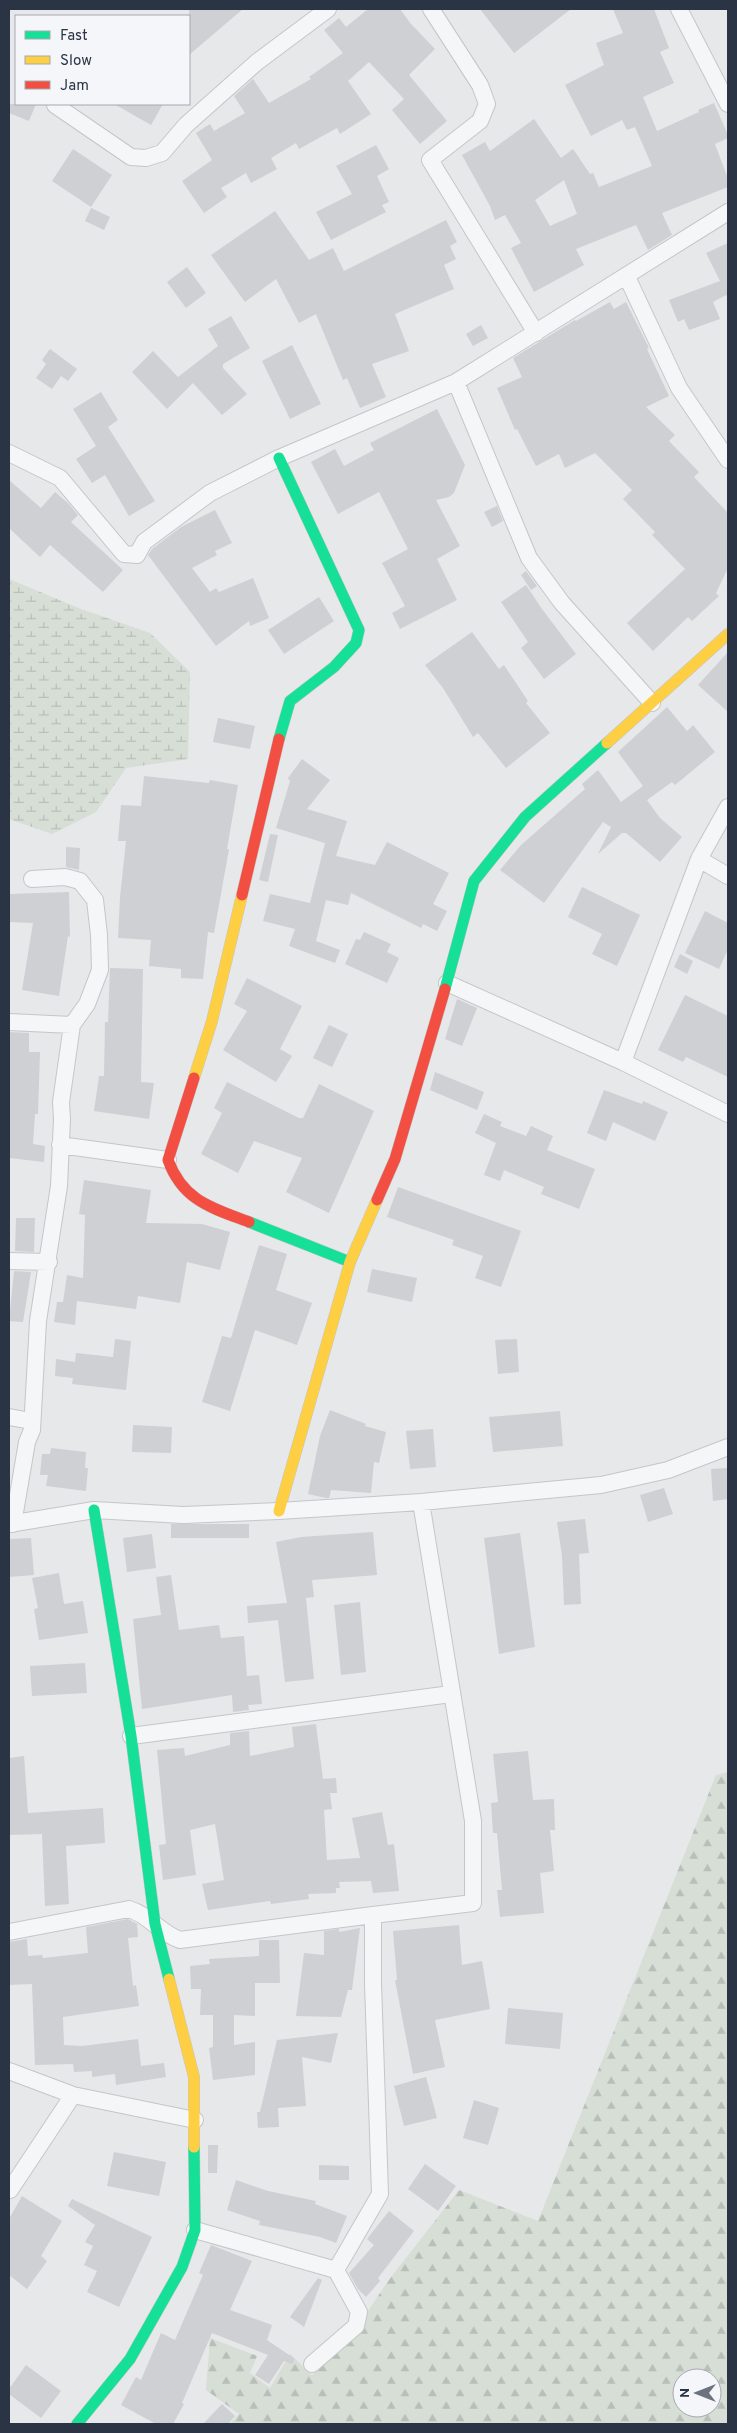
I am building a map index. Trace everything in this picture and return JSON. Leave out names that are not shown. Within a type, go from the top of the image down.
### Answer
[{"type":"street","points":[[55,105],[131,157],[146,158],[162,153],[186,125],[257,62],[328,9]]},
{"type":"street","points":[[431,9],[480,85],[487,104],[480,121],[430,160],[536,333]]},
{"type":"street","points":[[679,9],[728,104]]},
{"type":"street","points":[[9,453],[60,478],[124,554],[137,555],[144,542],[210,493],[279,458],[456,382],[627,277],[728,212]]},
{"type":"street","points":[[627,277],[679,388],[728,460]]},
{"type":"street","points":[[456,382],[529,558],[562,603],[652,703]]},
{"type":"street","points":[[279,458],[359,630],[358,637],[356,643],[334,667],[290,701],[282,725],[212,1021],[168,1160],[173,1175],[182,1188],[203,1204],[350,1262]]},
{"type":"street","points":[[279,1511],[350,1262],[395,1159],[447,983],[474,881],[525,816],[728,634]]},
{"type":"street","points":[[623,1062],[699,859],[728,807]]},
{"type":"street","points":[[699,859],[728,876]]},
{"type":"street","points":[[32,879],[65,877],[80,881],[95,900],[100,970],[87,1004],[72,1024],[61,1102],[60,1186],[38,1321],[32,1430],[27,1442],[11,1524],[94,1510],[183,1515],[279,1511],[421,1502],[601,1485],[668,1470],[728,1447]]},
{"type":"street","points":[[447,983],[623,1062],[728,1114]]},
{"type":"street","points":[[9,1022],[72,1024]]},
{"type":"street","points":[[60,1145],[168,1160]]},
{"type":"street","points":[[9,1261],[49,1262]]},
{"type":"street","points":[[9,1417],[31,1421]]},
{"type":"street","points":[[9,1932],[129,1908],[143,1913],[166,1935],[180,1940],[473,1903],[473,1821],[421,1502]]},
{"type":"street","points":[[77,2424],[130,2359],[182,2267],[195,2230],[194,2077],[155,1924],[131,1736],[94,1510]]},
{"type":"street","points":[[131,1736],[451,1694]]},
{"type":"street","points":[[336,2270],[380,2194],[373,1983],[373,1915]]},
{"type":"street","points":[[9,2071],[72,2095],[194,2120]]},
{"type":"street","points":[[10,2190],[72,2095]]},
{"type":"street","points":[[195,2230],[336,2270],[359,2312],[356,2326],[312,2364]]},
{"type":"green space","points":[[9,579],[81,609],[150,633],[190,672],[188,759],[126,768],[96,812],[52,834],[9,819]]},
{"type":"green space","points":[[728,1772],[728,2424],[230,2424],[239,2414],[206,2390],[210,2338],[257,2356],[250,2373],[270,2388],[290,2354],[312,2375],[358,2333],[368,2311],[388,2281],[459,2190],[538,2221],[716,1775]]},
{"type":"building","points":[[189,9],[243,9],[190,54]]},
{"type":"building","points":[[368,9],[400,9],[411,24],[435,49],[409,75],[447,121],[420,144],[392,110],[404,99],[369,62],[348,81],[371,114],[340,134],[337,128],[299,149],[296,143],[271,158],[277,169],[251,183],[246,173],[221,188],[227,197],[204,213],[182,181],[212,160],[196,133],[210,124],[214,131],[245,113],[234,96],[253,79],[269,103],[311,79],[309,77],[343,53],[324,30],[339,18],[346,27]]},
{"type":"building","points":[[480,9],[571,9],[514,53]]},
{"type":"building","points":[[613,9],[654,9],[669,48],[660,52],[674,83],[643,97],[657,131],[714,103],[728,135],[728,138],[715,144],[728,179],[728,187],[662,213],[672,235],[648,250],[636,225],[576,249],[584,265],[534,292],[511,248],[521,243],[505,215],[495,220],[490,206],[462,155],[485,142],[490,151],[534,119],[561,158],[573,149],[590,174],[593,173],[599,187],[652,166],[635,127],[627,130],[622,120],[591,136],[565,85],[604,65],[596,43],[623,33]],"holes":[[[564,180],[577,214],[550,226],[535,200]]]},
{"type":"building","points":[[9,104],[36,105],[29,121],[9,113]]},
{"type":"building","points":[[116,105],[162,105],[151,125]]},
{"type":"building","points":[[376,145],[389,169],[377,176],[389,202],[382,205],[386,212],[331,240],[316,212],[352,194],[336,166]]},
{"type":"building","points":[[73,149],[112,175],[91,207],[52,181]]},
{"type":"building","points":[[91,208],[110,217],[104,230],[85,221]]},
{"type":"building","points":[[275,211],[309,260],[333,248],[344,271],[446,220],[457,242],[450,246],[456,259],[444,265],[454,289],[395,314],[409,351],[372,364],[386,397],[360,408],[347,378],[343,380],[316,314],[299,323],[276,279],[245,302],[211,255]]},
{"type":"building","points":[[728,243],[728,299],[726,295],[713,302],[720,319],[689,330],[684,319],[678,322],[669,300],[720,281],[706,253]]},
{"type":"building","points":[[187,267],[206,293],[186,308],[167,282]]},
{"type":"building","points":[[610,302],[614,309],[626,302],[649,348],[647,349],[669,396],[646,407],[675,435],[669,441],[699,472],[694,477],[728,513],[728,568],[716,593],[719,596],[692,621],[688,617],[653,651],[627,623],[685,569],[652,535],[655,532],[623,499],[632,490],[595,453],[565,468],[559,454],[536,466],[517,429],[515,430],[497,388],[522,377],[513,358],[575,320]]},
{"type":"building","points":[[231,316],[250,348],[223,364],[223,368],[247,394],[222,415],[193,383],[167,409],[132,372],[153,351],[178,377],[218,346],[208,329]]},
{"type":"building","points":[[481,325],[488,338],[473,346],[466,334]]},
{"type":"building","points":[[292,345],[321,404],[290,419],[262,361]]},
{"type":"building","points":[[50,349],[77,369],[68,381],[61,376],[52,389],[36,378],[46,364],[42,360]]},
{"type":"building","points":[[101,392],[118,420],[108,427],[155,501],[129,516],[105,475],[92,483],[76,459],[96,446],[73,409]]},
{"type":"building","points":[[437,409],[465,465],[454,493],[449,497],[436,500],[460,546],[437,559],[457,600],[400,629],[392,613],[405,606],[382,563],[408,549],[379,492],[338,514],[311,462],[335,449],[344,466],[374,450],[370,443]]},
{"type":"building","points":[[9,480],[41,508],[55,492],[69,504],[78,515],[71,522],[123,570],[103,592],[50,545],[40,557],[9,528]]},
{"type":"building","points":[[497,506],[503,521],[492,527],[484,512]]},
{"type":"building","points":[[215,510],[232,543],[215,551],[217,555],[192,568],[210,592],[216,588],[219,592],[253,578],[269,618],[250,626],[249,621],[216,646],[148,555],[152,549],[181,527]]},
{"type":"building","points":[[526,571],[537,586],[531,590],[521,575]]},
{"type":"building","points":[[526,585],[576,654],[544,679],[521,648],[528,642],[501,602]]},
{"type":"building","points":[[319,597],[334,621],[284,654],[268,630]]},
{"type":"building","points":[[472,632],[499,669],[504,665],[528,701],[526,703],[550,733],[506,768],[478,733],[473,737],[443,688],[425,665]]},
{"type":"building","points":[[728,652],[728,712],[698,685]]},
{"type":"building","points":[[667,707],[687,731],[693,725],[715,752],[675,785],[672,782],[647,800],[660,818],[682,837],[660,862],[626,833],[622,833],[598,854],[611,827],[603,822],[544,903],[500,870],[521,845],[585,789],[582,784],[598,770],[621,802],[643,786],[618,752]]},
{"type":"building","points":[[218,718],[255,726],[250,749],[213,742]]},
{"type":"building","points":[[302,759],[330,780],[307,809],[347,821],[336,856],[375,865],[387,842],[449,873],[433,904],[447,911],[437,931],[423,924],[421,928],[351,893],[348,905],[326,900],[316,941],[340,950],[335,963],[289,946],[295,929],[263,921],[270,894],[310,903],[325,843],[276,828],[290,781],[288,778]]},
{"type":"building","points":[[144,776],[209,783],[210,780],[238,785],[214,933],[208,932],[203,979],[181,978],[181,969],[149,966],[151,940],[118,938],[126,841],[118,841],[121,805],[141,806]]},
{"type":"building","points":[[270,834],[278,835],[268,882],[259,880]]},
{"type":"building","points":[[66,847],[80,848],[79,870],[66,867]]},
{"type":"building","points":[[582,887],[640,915],[617,966],[592,954],[602,934],[568,917]]},
{"type":"building","points":[[69,892],[70,937],[68,936],[59,996],[22,990],[33,923],[9,922],[9,894]]},
{"type":"building","points":[[705,911],[728,923],[728,949],[719,969],[685,953]]},
{"type":"building","points":[[364,932],[391,944],[387,952],[399,958],[387,983],[345,964],[356,939],[360,940]]},
{"type":"building","points":[[680,954],[693,961],[687,974],[674,967]]},
{"type":"building","points":[[110,968],[143,969],[141,1082],[154,1083],[149,1119],[94,1111],[99,1076],[104,1076],[105,1022],[108,1022]]},
{"type":"building","points":[[247,978],[302,1006],[280,1049],[292,1056],[276,1082],[223,1050],[247,1011],[234,1004]]},
{"type":"building","points":[[685,995],[728,1016],[728,1077],[686,1057],[683,1062],[658,1050]]},
{"type":"building","points":[[457,999],[477,1008],[462,1046],[445,1039]]},
{"type":"building","points":[[329,1025],[348,1034],[332,1067],[313,1058]]},
{"type":"building","points":[[9,1032],[29,1033],[29,1052],[40,1052],[38,1114],[35,1114],[33,1144],[45,1146],[44,1162],[9,1158]]},
{"type":"building","points":[[435,1072],[484,1092],[477,1110],[430,1090]]},
{"type":"building","points":[[227,1082],[299,1118],[303,1118],[319,1084],[374,1111],[329,1213],[286,1192],[302,1158],[254,1141],[238,1173],[201,1154],[222,1113],[214,1108]]},
{"type":"building","points":[[604,1090],[642,1104],[643,1101],[668,1112],[655,1141],[613,1122],[606,1141],[587,1133]]},
{"type":"building","points":[[484,1114],[502,1122],[500,1126],[526,1136],[531,1126],[553,1136],[547,1150],[595,1169],[579,1209],[541,1194],[544,1187],[504,1170],[500,1181],[484,1175],[496,1143],[475,1133]]},
{"type":"building","points":[[84,1180],[151,1190],[146,1223],[202,1224],[230,1232],[220,1270],[187,1262],[180,1303],[138,1296],[136,1309],[77,1301],[75,1325],[54,1322],[57,1302],[63,1302],[67,1275],[83,1278],[85,1215],[79,1214]]},
{"type":"building","points":[[398,1187],[521,1231],[501,1287],[475,1278],[483,1256],[452,1245],[454,1240],[387,1217]]},
{"type":"building","points":[[16,1218],[35,1218],[34,1252],[15,1251]]},
{"type":"building","points":[[259,1245],[287,1254],[276,1290],[312,1303],[297,1345],[255,1330],[230,1411],[202,1402],[222,1336],[231,1338]]},
{"type":"building","points":[[372,1269],[417,1278],[412,1302],[367,1292]]},
{"type":"building","points":[[14,1271],[31,1272],[23,1322],[9,1321]]},
{"type":"building","points":[[115,1339],[131,1341],[126,1390],[72,1384],[73,1378],[55,1376],[56,1359],[75,1362],[76,1353],[113,1357]]},
{"type":"building","points":[[517,1339],[519,1372],[498,1374],[495,1340]]},
{"type":"building","points":[[330,1410],[366,1424],[365,1426],[386,1432],[379,1463],[374,1462],[371,1493],[331,1490],[329,1498],[308,1494],[320,1436]]},
{"type":"building","points":[[560,1411],[563,1446],[493,1452],[489,1417]]},
{"type":"building","points":[[133,1425],[172,1427],[171,1453],[132,1452]]},
{"type":"building","points":[[433,1429],[436,1467],[410,1469],[406,1431]]},
{"type":"building","points":[[51,1448],[86,1452],[85,1468],[88,1468],[86,1491],[46,1486],[48,1475],[40,1475],[42,1454],[50,1454]]},
{"type":"building","points":[[728,1468],[728,1499],[713,1501],[711,1469]]},
{"type":"building","points":[[664,1488],[673,1514],[648,1522],[640,1495]]},
{"type":"building","points":[[585,1519],[589,1553],[579,1554],[581,1604],[564,1605],[562,1556],[557,1522]]},
{"type":"building","points":[[171,1524],[249,1524],[249,1538],[171,1538]]},
{"type":"building","points":[[373,1532],[377,1575],[312,1580],[314,1597],[306,1598],[314,1679],[285,1682],[278,1620],[248,1623],[247,1606],[287,1603],[276,1542],[301,1537]]},
{"type":"building","points":[[520,1533],[535,1647],[499,1654],[484,1538]]},
{"type":"building","points":[[152,1534],[156,1568],[127,1572],[123,1538]]},
{"type":"building","points":[[31,1538],[34,1575],[9,1577],[9,1539]]},
{"type":"building","points":[[59,1573],[64,1604],[83,1601],[88,1633],[39,1640],[34,1609],[38,1608],[32,1578]]},
{"type":"building","points":[[171,1575],[179,1630],[219,1625],[221,1638],[244,1636],[247,1676],[259,1675],[262,1704],[248,1705],[249,1710],[233,1712],[232,1695],[142,1709],[133,1619],[161,1615],[156,1577]]},
{"type":"building","points":[[360,1602],[366,1672],[341,1675],[334,1605]]},
{"type":"building","points":[[85,1663],[87,1693],[32,1696],[30,1666]]},
{"type":"building","points":[[316,1724],[323,1779],[336,1778],[337,1793],[330,1793],[332,1809],[324,1810],[327,1860],[360,1858],[352,1818],[382,1812],[388,1845],[394,1844],[399,1891],[373,1893],[371,1881],[339,1882],[340,1888],[336,1888],[336,1893],[308,1894],[309,1899],[271,1904],[270,1901],[208,1910],[202,1884],[224,1880],[215,1824],[190,1830],[196,1875],[163,1880],[159,1845],[166,1844],[157,1750],[184,1748],[185,1756],[230,1745],[230,1733],[249,1731],[250,1756],[294,1747],[292,1727]]},
{"type":"building","points":[[528,1751],[533,1800],[554,1799],[555,1830],[550,1830],[554,1871],[540,1873],[544,1913],[500,1917],[497,1890],[502,1890],[497,1833],[493,1833],[491,1803],[498,1802],[493,1754]]},
{"type":"building","points":[[24,1756],[28,1813],[103,1808],[105,1843],[66,1846],[69,1904],[45,1906],[42,1834],[9,1835],[9,1758]]},
{"type":"building","points":[[128,1919],[137,1924],[138,1937],[128,1938],[133,1986],[136,1985],[139,2006],[63,2017],[64,2045],[82,2046],[138,2039],[141,2066],[164,2063],[166,2077],[116,2085],[115,2074],[92,2077],[92,2071],[74,2072],[73,2064],[35,2065],[32,1984],[9,1985],[9,1942],[27,1939],[28,1956],[42,1955],[43,1958],[88,1953],[86,1927]]},
{"type":"building","points":[[459,1925],[462,1965],[482,1961],[490,2009],[435,2020],[445,2067],[413,2074],[395,1980],[397,1980],[393,1931]]},
{"type":"building","points":[[360,1928],[352,1990],[348,1990],[341,2017],[296,2016],[304,1953],[324,1955],[324,1931],[339,1929],[339,1932]]},
{"type":"building","points":[[259,1940],[279,1940],[280,1983],[255,1983],[255,2016],[234,2015],[234,2045],[255,2042],[255,2075],[213,2080],[209,2048],[213,2047],[213,2015],[200,2015],[201,1989],[191,1989],[190,1966],[210,1964],[209,1959],[259,1956]]},
{"type":"building","points":[[508,2008],[563,2013],[560,2049],[505,2044]]},
{"type":"building","points":[[338,2033],[331,2063],[302,2057],[306,2106],[278,2108],[279,2127],[258,2128],[257,2112],[260,2112],[277,2040]]},
{"type":"building","points":[[426,2077],[437,2118],[404,2126],[394,2086]]},
{"type":"building","points":[[474,2100],[499,2108],[488,2145],[463,2138]]},
{"type":"building","points":[[208,2145],[218,2145],[217,2173],[208,2173]]},
{"type":"building","points":[[114,2152],[166,2162],[159,2196],[107,2186]]},
{"type":"building","points":[[425,2164],[456,2186],[438,2211],[408,2189]]},
{"type":"building","points":[[319,2165],[349,2166],[349,2180],[319,2180]]},
{"type":"building","points":[[236,2180],[268,2191],[316,2201],[315,2204],[347,2216],[336,2243],[320,2237],[259,2225],[260,2221],[227,2210]]},
{"type":"building","points":[[22,2196],[62,2221],[41,2256],[47,2261],[27,2289],[9,2275],[9,2219]]},
{"type":"building","points":[[72,2199],[152,2237],[119,2307],[87,2292],[97,2271],[84,2265],[93,2246],[85,2242],[95,2225],[68,2206]]},
{"type":"building","points":[[389,2211],[414,2231],[378,2278],[380,2281],[366,2297],[358,2289],[349,2273],[374,2245],[367,2239]]},
{"type":"building","points":[[211,2245],[252,2261],[230,2310],[272,2325],[267,2340],[295,2359],[292,2364],[284,2361],[269,2384],[255,2375],[268,2355],[212,2333],[182,2403],[184,2404],[173,2424],[156,2424],[121,2405],[136,2377],[141,2380],[161,2333],[175,2340],[203,2275],[199,2273]]},
{"type":"building","points":[[318,2278],[322,2280],[304,2327],[290,2317]]},
{"type":"building","points":[[26,2365],[61,2391],[41,2418],[9,2394],[9,2389]]},
{"type":"building","points":[[222,2404],[235,2416],[228,2424],[203,2424]]},
{"type":"traffic: fast","points":[[279,458],[359,630],[356,643],[334,667],[290,701],[279,739]]},
{"type":"traffic: fast","points":[[445,989],[474,881],[525,817],[607,743]]},
{"type":"traffic: fast","points":[[249,1222],[350,1262]]},
{"type":"traffic: fast","points":[[94,1510],[131,1736],[155,1924],[169,1979]]},
{"type":"traffic: fast","points":[[77,2424],[130,2359],[182,2267],[195,2230],[194,2147]]},
{"type":"traffic: slow","points":[[607,743],[728,634]]},
{"type":"traffic: slow","points":[[194,1078],[212,1021],[242,895]]},
{"type":"traffic: slow","points":[[279,1511],[350,1262],[377,1200]]},
{"type":"traffic: slow","points":[[169,1979],[194,2077],[194,2147]]},
{"type":"traffic: jam","points":[[242,895],[279,739]]},
{"type":"traffic: jam","points":[[377,1200],[395,1159],[445,989]]},
{"type":"traffic: jam","points":[[194,1078],[168,1160],[174,1174],[190,1194],[211,1207],[249,1222]]}]
